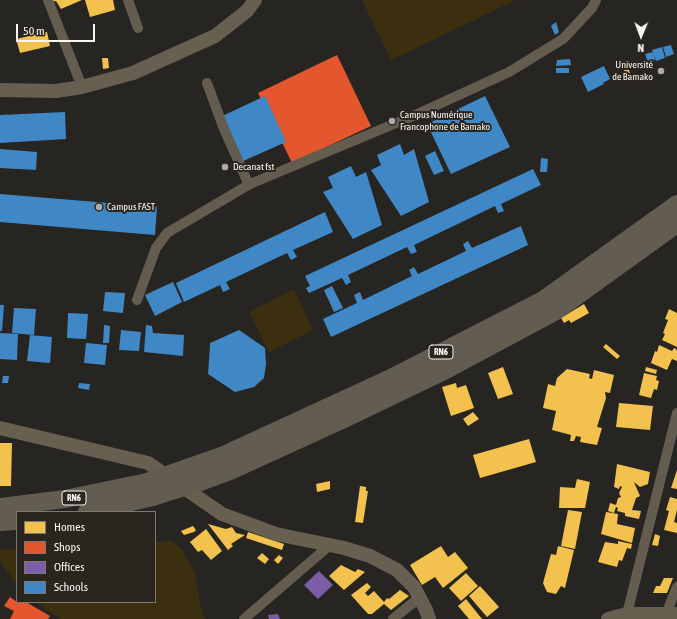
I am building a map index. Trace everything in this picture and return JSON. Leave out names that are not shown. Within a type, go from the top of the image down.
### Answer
[{"type":"highway","name":"RN6","points":[[90,511],[150,490],[187,468],[224,455],[389,379],[543,300],[677,204]]},
{"type":"highway","name":"RN6","points":[[0,507],[150,490],[200,482],[230,472],[440,373],[556,311],[677,224]]},
{"type":"highway","points":[[0,522],[16,521]]},
{"type":"street","points":[[48,0],[82,87]]},
{"type":"street","points":[[128,0],[138,28]]},
{"type":"street","points":[[0,90],[56,91],[82,87],[133,74],[215,36],[247,11],[255,0]]},
{"type":"street","points":[[137,300],[156,248],[167,233],[248,185],[509,72],[563,38],[596,0]]},
{"type":"street","points":[[207,83],[224,129],[248,185]]},
{"type":"street","points":[[627,614],[677,413]]},
{"type":"street","points":[[0,428],[120,455],[148,463],[222,514],[276,534],[330,545],[370,556],[397,570],[414,587],[429,619]]},
{"type":"street","points":[[244,619],[330,545]]},
{"type":"street","points":[[608,619],[627,614],[672,614],[677,586]]},
{"type":"street","points":[[393,619],[420,597]]},
{"type":"shaded area","points":[[362,0],[516,0],[391,60]]},
{"type":"shaded area","points":[[294,289],[313,330],[269,352],[249,312]]},
{"type":"shaded area","points":[[170,540],[181,548],[194,571],[202,613],[205,619],[61,619],[37,603],[156,603],[156,543]]},
{"type":"shaded area","points":[[0,549],[16,549],[16,584],[0,561]]},
{"type":"building: Homes","points":[[52,0],[82,0],[61,9],[56,1],[52,2]]},
{"type":"building: Homes","points":[[85,0],[113,0],[115,10],[90,17]]},
{"type":"building: Homes","points":[[47,32],[50,46],[20,53],[16,39]]},
{"type":"building: Homes","points":[[102,58],[108,58],[109,68],[103,69]]},
{"type":"building: Homes","points":[[625,61],[630,73],[626,75],[621,63]]},
{"type":"building: Homes","points":[[584,304],[589,313],[571,323],[569,320],[564,323],[561,318]]},
{"type":"building: Homes","points":[[669,309],[677,313],[677,347],[662,340],[668,320],[665,319]]},
{"type":"building: Homes","points":[[606,344],[620,356],[617,359],[603,347]]},
{"type":"building: Homes","points":[[659,345],[672,351],[674,348],[677,350],[677,361],[672,359],[667,370],[651,363],[655,351],[657,352]]},
{"type":"building: Homes","points":[[503,367],[513,394],[498,399],[488,373]]},
{"type":"building: Homes","points":[[646,367],[657,370],[656,374],[645,371]]},
{"type":"building: Homes","points":[[567,369],[590,374],[589,378],[592,379],[594,370],[614,375],[610,393],[605,392],[606,398],[597,427],[602,428],[597,445],[580,442],[581,437],[576,436],[574,441],[570,441],[571,435],[552,430],[556,411],[543,408],[548,384],[555,386],[557,378]]},
{"type":"building: Homes","points":[[644,373],[657,376],[656,380],[659,381],[657,390],[654,389],[651,398],[639,395]]},
{"type":"building: Homes","points":[[456,383],[457,388],[466,385],[474,408],[451,416],[442,387]]},
{"type":"building: Homes","points":[[619,403],[653,406],[650,430],[616,427]]},
{"type":"building: Homes","points":[[473,412],[479,419],[468,426],[463,419]]},
{"type":"building: Homes","points":[[529,439],[536,462],[480,478],[473,455]]},
{"type":"building: Homes","points":[[0,443],[12,443],[11,486],[0,486]]},
{"type":"building: Homes","points":[[617,464],[650,472],[648,484],[640,487],[634,482],[640,496],[636,498],[632,510],[641,511],[639,519],[625,516],[625,513],[617,511],[618,508],[616,507],[614,513],[608,511],[610,503],[616,505],[618,498],[621,497],[619,493],[622,487],[620,486],[619,489],[614,487]]},
{"type":"building: Homes","points":[[677,470],[677,489],[671,488]]},
{"type":"building: Homes","points":[[577,479],[590,482],[585,508],[559,508],[560,487],[575,488]]},
{"type":"building: Homes","points":[[330,481],[330,489],[317,492],[316,484]]},
{"type":"building: Homes","points":[[360,486],[366,487],[366,491],[368,491],[363,523],[355,522]]},
{"type":"building: Homes","points":[[670,497],[677,499],[677,510],[674,522],[677,523],[677,533],[664,530],[669,511],[666,510]]},
{"type":"building: Homes","points":[[568,510],[582,512],[575,549],[561,546]]},
{"type":"building: Homes","points":[[606,512],[618,514],[617,524],[635,528],[632,543],[601,534]]},
{"type":"building: Homes","points":[[208,524],[226,529],[232,527],[236,533],[245,535],[231,544],[233,546],[228,550]]},
{"type":"building: Homes","points":[[193,526],[196,530],[194,532],[184,535],[181,531]]},
{"type":"building: Homes","points":[[206,529],[222,551],[211,560],[202,550],[198,552],[190,542]]},
{"type":"building: Homes","points":[[248,532],[284,544],[282,550],[246,538]]},
{"type":"building: Homes","points":[[655,534],[660,536],[658,546],[652,545]]},
{"type":"building: Homes","points":[[618,541],[632,544],[631,549],[627,548],[622,561],[619,560],[617,567],[598,562],[605,542],[618,544]]},
{"type":"building: Homes","points":[[441,546],[448,557],[455,552],[468,568],[443,588],[435,577],[422,585],[410,565]]},
{"type":"building: Homes","points":[[558,546],[574,550],[565,588],[561,586],[556,594],[547,592],[543,583],[551,554],[556,555]]},
{"type":"building: Homes","points":[[262,553],[269,559],[265,564],[257,558]]},
{"type":"building: Homes","points":[[279,555],[283,558],[278,564],[274,560]]},
{"type":"building: Homes","points":[[341,565],[355,572],[358,569],[365,572],[344,590],[329,576]]},
{"type":"building: Homes","points":[[466,573],[478,586],[461,601],[449,588]]},
{"type":"building: Homes","points":[[664,578],[673,578],[667,593],[653,593],[656,586],[660,586]]},
{"type":"building: Homes","points":[[367,583],[371,587],[365,593],[368,596],[374,591],[384,602],[387,598],[389,599],[400,590],[409,596],[391,610],[384,604],[372,614],[368,614],[351,595]]},
{"type":"building: Homes","points":[[480,586],[499,607],[487,617],[469,596]]},
{"type":"building: Homes","points":[[466,599],[482,619],[469,619],[458,606]]},
{"type":"building: Shops","points":[[337,55],[371,126],[292,163],[258,93]]},
{"type":"building: Shops","points":[[10,597],[16,601],[16,603],[28,603],[50,616],[48,619],[10,619],[14,611],[4,606]]},
{"type":"building: Offices","points":[[319,571],[333,585],[318,599],[304,585]]},
{"type":"building: Offices","points":[[278,614],[280,619],[269,619],[268,615]]},
{"type":"building: Schools","points":[[556,22],[559,32],[555,35],[551,26]]},
{"type":"building: Schools","points":[[671,45],[674,54],[666,57],[663,47]]},
{"type":"building: Schools","points":[[662,47],[665,58],[656,61],[652,50]]},
{"type":"building: Schools","points":[[653,52],[655,60],[648,62],[645,54]]},
{"type":"building: Schools","points":[[570,59],[571,65],[556,66],[557,60]]},
{"type":"building: Schools","points":[[604,66],[610,79],[603,83],[604,84],[588,92],[581,77]]},
{"type":"building: Schools","points":[[556,68],[569,68],[569,73],[556,73]]},
{"type":"building: Schools","points":[[265,96],[286,142],[241,162],[220,117]]},
{"type":"building: Schools","points":[[485,96],[510,147],[451,174],[427,124]]},
{"type":"building: Schools","points":[[65,112],[66,139],[0,143],[0,115]]},
{"type":"building: Schools","points":[[400,144],[404,155],[414,149],[429,202],[401,216],[371,170],[381,165],[377,155]]},
{"type":"building: Schools","points":[[0,149],[37,152],[36,170],[0,168]]},
{"type":"building: Schools","points":[[435,151],[444,171],[434,175],[425,156]]},
{"type":"building: Schools","points":[[541,158],[548,159],[547,172],[540,172]]},
{"type":"building: Schools","points":[[351,166],[356,177],[366,172],[382,225],[353,239],[323,192],[333,188],[328,177]]},
{"type":"building: Schools","points":[[533,169],[541,185],[501,204],[504,211],[498,213],[495,206],[414,245],[417,252],[411,254],[407,247],[348,275],[351,282],[346,285],[342,278],[309,293],[306,288],[310,286],[305,276]]},
{"type":"building: Schools","points":[[0,194],[157,207],[155,235],[0,222]]},
{"type":"building: Schools","points":[[325,212],[333,232],[293,250],[297,257],[291,260],[287,253],[226,282],[230,289],[223,292],[220,285],[184,302],[176,283]]},
{"type":"building: Schools","points":[[521,226],[528,245],[331,337],[323,319],[357,303],[354,295],[360,292],[363,300],[412,276],[409,270],[414,267],[418,274],[466,251],[463,244],[468,241],[472,248]]},
{"type":"building: Schools","points":[[173,282],[182,302],[155,316],[145,295]]},
{"type":"building: Schools","points":[[332,286],[343,308],[334,312],[324,290]]},
{"type":"building: Schools","points":[[105,292],[125,293],[123,313],[103,311]]},
{"type":"building: Schools","points":[[0,305],[4,305],[2,331],[0,331]]},
{"type":"building: Schools","points":[[14,308],[36,309],[34,335],[12,333]]},
{"type":"building: Schools","points":[[68,313],[88,314],[86,339],[67,338]]},
{"type":"building: Schools","points":[[104,325],[110,326],[109,343],[103,343]]},
{"type":"building: Schools","points":[[146,325],[152,326],[153,333],[184,335],[183,356],[144,352]]},
{"type":"building: Schools","points":[[121,330],[141,332],[139,351],[119,350]]},
{"type":"building: Schools","points":[[239,330],[265,348],[266,364],[264,378],[254,387],[235,392],[208,374],[210,343]]},
{"type":"building: Schools","points":[[0,333],[18,334],[17,360],[0,359]]},
{"type":"building: Schools","points":[[30,335],[52,337],[50,363],[27,361]]},
{"type":"building: Schools","points":[[86,343],[107,345],[105,365],[84,363]]},
{"type":"building: Schools","points":[[3,376],[9,376],[8,383],[2,383]]},
{"type":"building: Schools","points":[[79,383],[90,384],[89,390],[78,388]]},
{"type":"place","name":"Université de Bamako","points":[[661,71]]},
{"type":"place","name":"Campus Numérique Francophone de Bamako","points":[[392,121]]},
{"type":"place","name":"Decanat fst","points":[[225,167]]},
{"type":"place","name":"Campus FAST","points":[[99,207]]}]
